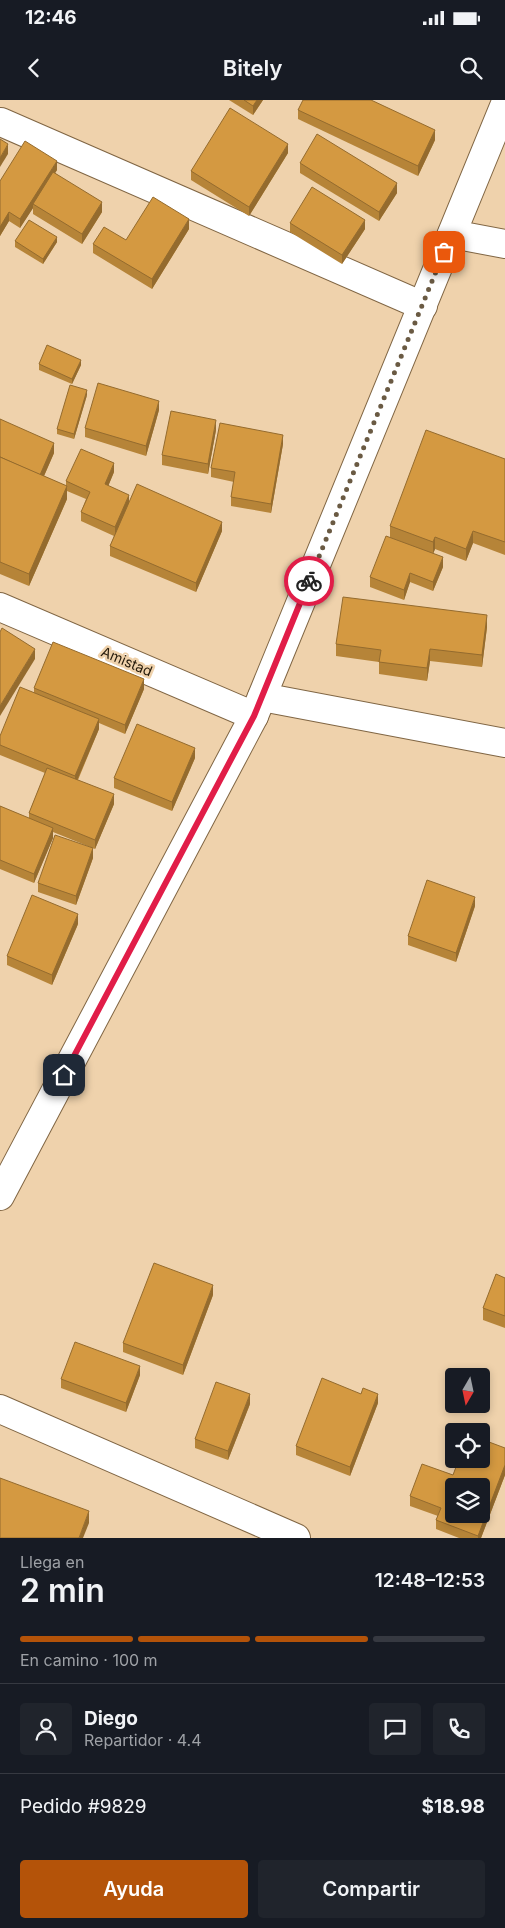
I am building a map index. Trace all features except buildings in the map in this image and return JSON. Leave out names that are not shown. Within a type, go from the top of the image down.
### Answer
[{"type":"street","points":[[0,1196],[258,707],[505,104]]},
{"type":"street","points":[[1,122],[423,306]]},
{"type":"street","points":[[452,234],[505,244]]},
{"type":"street","name":"Amistad","points":[[0,607],[258,707],[505,743]]},
{"type":"street","points":[[0,1409],[296,1538]]},
{"type":"way so far","points":[[309,581],[444,252]]},
{"type":"route","points":[[64,1075],[254,716],[309,581]]}]
